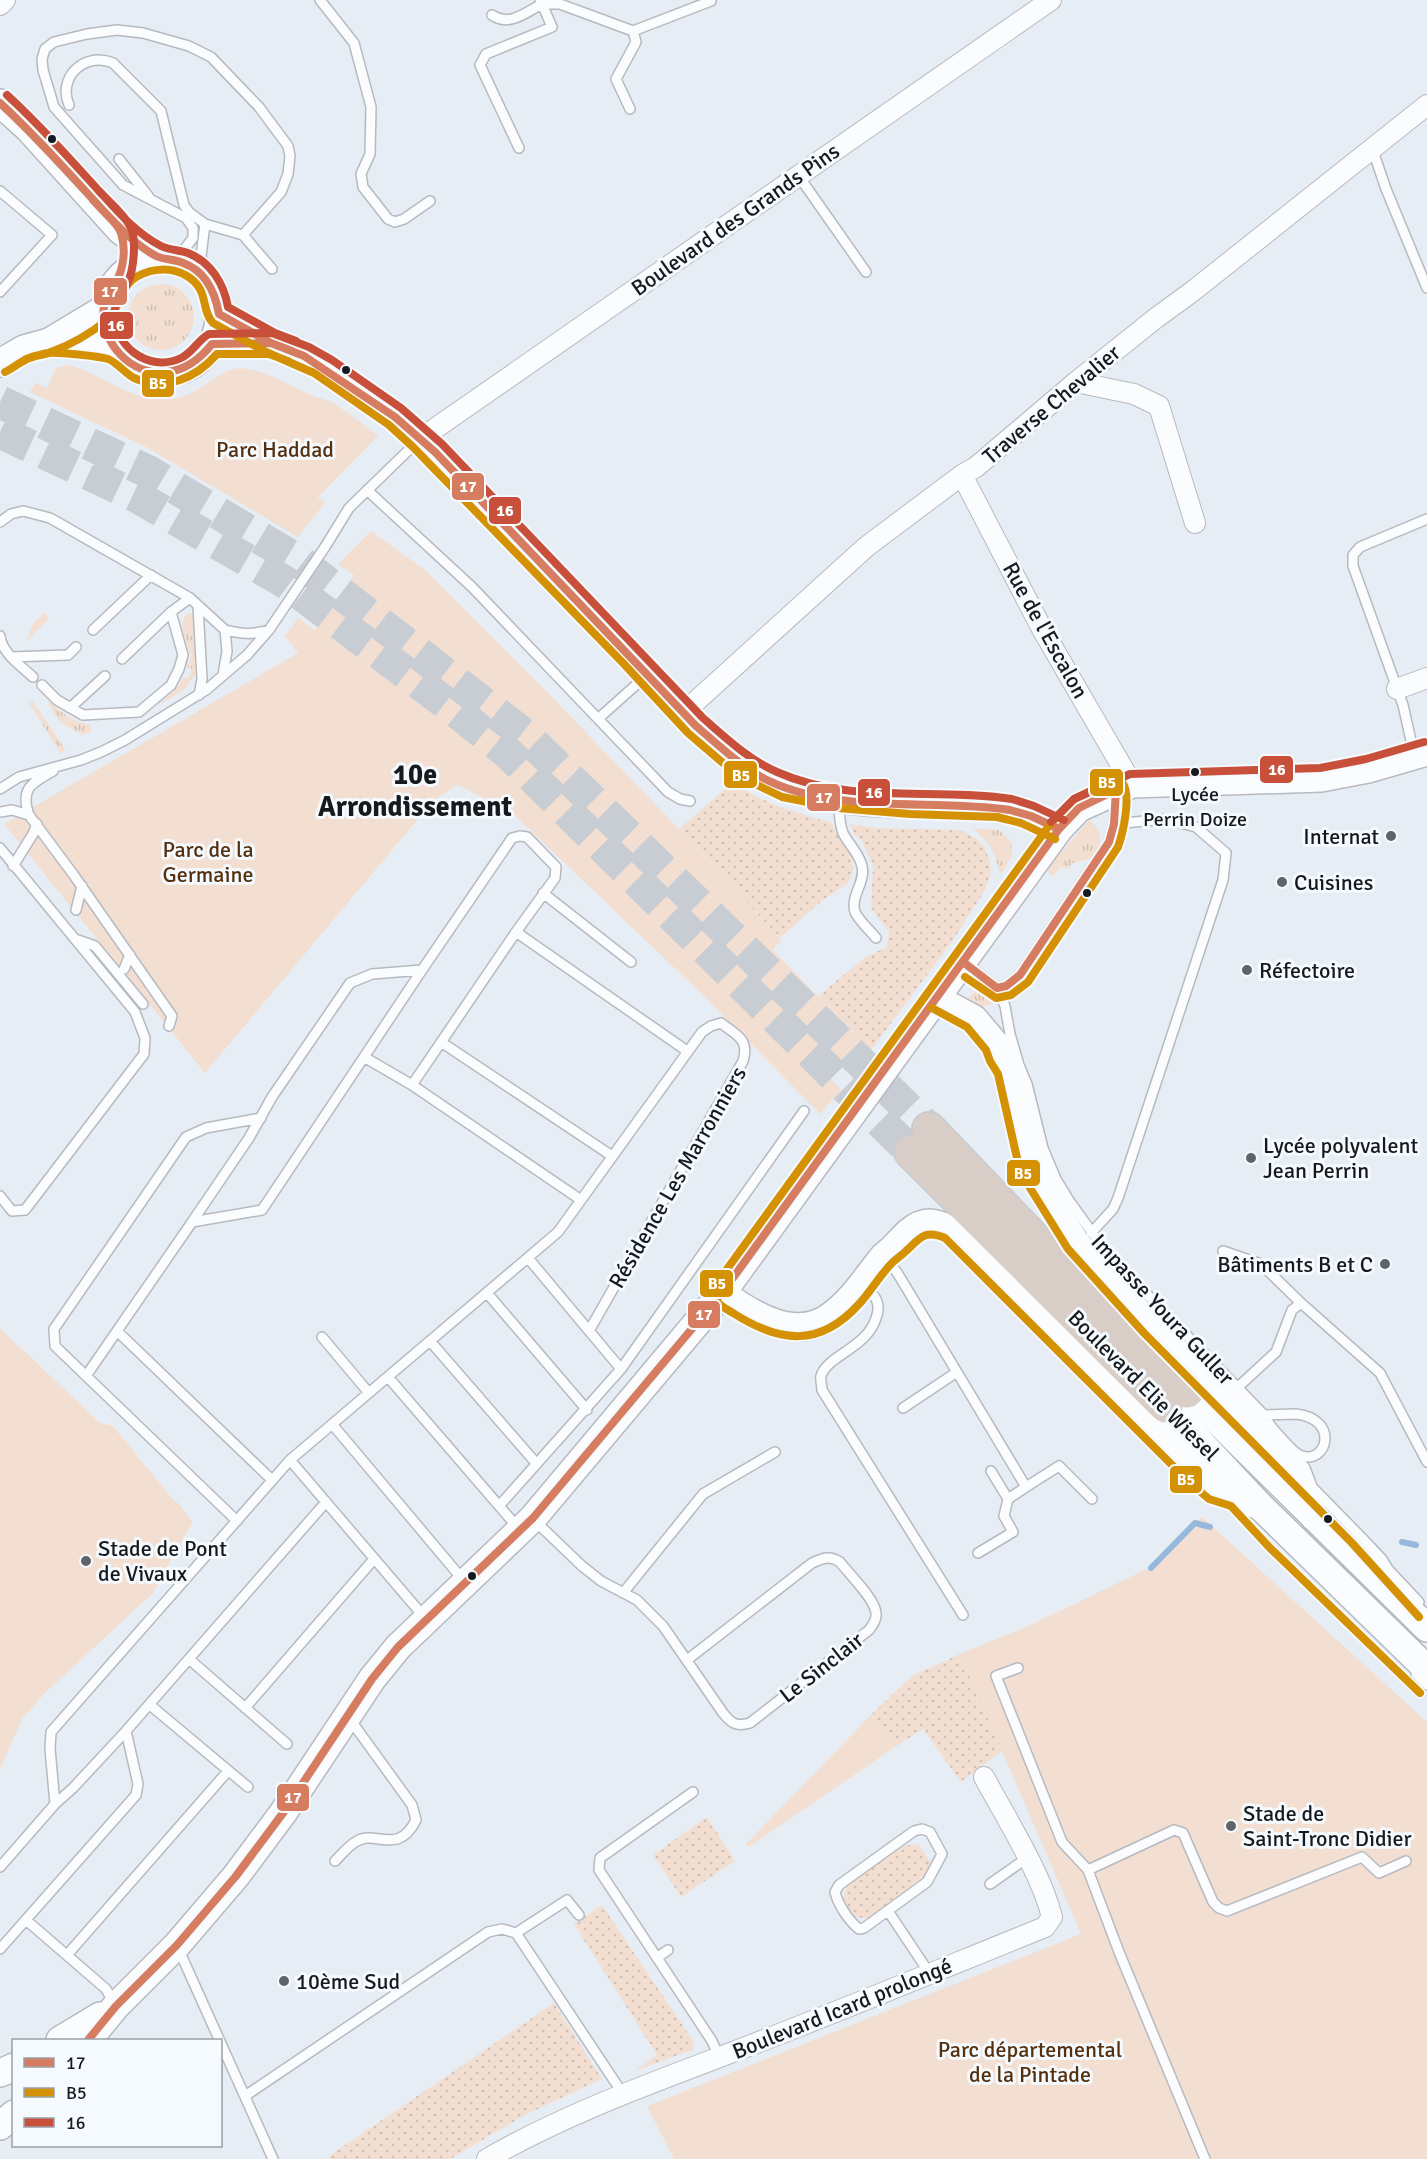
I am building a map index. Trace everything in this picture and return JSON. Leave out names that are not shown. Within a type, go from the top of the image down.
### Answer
[{"type":"highway","name":"Boulevard Elie Wiesel","points":[[920,1141],[1061,1267],[1177,1399]]},
{"type":"street","points":[[0,5],[4,0]]},
{"type":"street","name":"Boulevard des Grands Pins","points":[[420,439],[1051,0]]},
{"type":"street","points":[[0,103],[28,128],[121,231],[168,259],[189,264],[209,283],[216,298],[219,315],[218,330],[212,344],[201,358],[187,368],[171,373],[153,373],[136,368],[114,349],[106,330],[104,309],[112,287],[120,275],[138,263],[168,259]]},
{"type":"street","name":"Traverse Chevalier","points":[[683,713],[866,547],[976,467],[1076,382],[1427,105]]},
{"type":"street","points":[[120,275],[123,253],[121,231]]},
{"type":"street","points":[[0,363],[24,349],[49,342],[104,309]]},
{"type":"street","points":[[219,315],[271,343],[319,364],[395,417],[420,439],[683,713],[730,755],[759,774],[785,787],[839,798],[910,804],[998,807],[1024,813],[1059,829]]},
{"type":"street","points":[[49,342],[114,349]]},
{"type":"street","points":[[212,344],[271,343]]},
{"type":"street","points":[[1076,382],[1134,394],[1159,406],[1195,523]]},
{"type":"street","name":"Rue de l'Escalon","points":[[962,475],[1124,787]]},
{"type":"street","points":[[1397,689],[1427,678]]},
{"type":"street","points":[[89,2039],[116,2006],[177,1945],[236,1876],[283,1813],[372,1679],[398,1647],[526,1524],[722,1293],[1059,829],[1079,808],[1124,787],[1321,778],[1368,769],[1418,748]]},
{"type":"street","points":[[937,999],[974,1019],[1003,1040],[999,1056],[1008,1070],[1027,1154],[1039,1183],[1076,1243],[1151,1326],[1297,1472],[1314,1517]]},
{"type":"street","points":[[722,1293],[762,1318],[782,1325],[800,1327],[817,1324],[831,1316],[847,1302],[884,1256],[892,1251],[909,1232],[919,1225],[931,1222],[940,1224],[951,1230],[1197,1476],[1214,1490],[1250,1506]]},
{"type":"street","name":"Boulevard Elie Wiesel","points":[[1177,1399],[1250,1506],[1419,1669]]},
{"type":"street","name":"Boulevard Elie Wiesel","points":[[1177,1399],[1314,1517],[1427,1628]]},
{"type":"street","name":"Boulevard Icard prolongé","points":[[487,2159],[535,2133],[623,2094],[1045,1927],[1052,1917],[1049,1905],[984,1777]]},
{"type":"street","points":[[62,2039],[116,2006]]},
{"type":"street","points":[[0,2126],[12,2116]]},
{"type":"lane","points":[[320,0],[354,43],[371,107],[370,154],[361,174],[363,187],[388,219],[394,222],[404,219],[430,201]]},
{"type":"lane","points":[[492,15],[499,20],[507,21],[541,2],[560,4],[633,31],[711,1]]},
{"type":"lane","points":[[519,148],[480,65],[486,54],[552,27],[541,2]]},
{"type":"lane","points":[[168,259],[193,238],[193,228],[186,218],[123,185],[54,107],[42,59],[45,49],[54,42],[117,30],[143,33],[189,46],[211,57],[227,73],[260,107],[288,146],[290,156],[288,174],[281,192],[243,235]]},
{"type":"lane","points":[[630,109],[616,79],[636,42],[633,31]]},
{"type":"lane","points":[[69,105],[64,94],[66,82],[73,73],[84,63],[94,59],[104,59],[112,63],[161,111],[184,205],[189,212],[205,224],[243,235],[272,269]]},
{"type":"lane","points":[[1372,148],[1386,189],[1427,288]]},
{"type":"lane","points":[[119,159],[151,199]]},
{"type":"lane","points":[[798,175],[866,272]]},
{"type":"lane","points":[[0,192],[52,236],[0,292]]},
{"type":"lane","points":[[205,224],[201,256],[209,283]]},
{"type":"lane","points":[[0,789],[19,777],[66,765],[125,740],[199,695],[247,655],[269,630],[349,508],[420,439]]},
{"type":"lane","points":[[368,490],[472,587],[668,792],[680,799],[690,801]]},
{"type":"lane","points":[[0,522],[11,514],[23,511],[50,518],[190,598],[225,630],[252,635],[269,630]]},
{"type":"lane","points":[[1418,748],[1353,566],[1353,555],[1360,546],[1427,519]]},
{"type":"lane","points":[[93,630],[151,575]]},
{"type":"lane","points":[[122,659],[171,612],[190,598]]},
{"type":"lane","points":[[198,606],[202,679],[199,695]]},
{"type":"lane","points":[[42,685],[57,700],[83,715],[139,712],[171,685],[179,669],[183,655],[171,612]]},
{"type":"lane","points":[[223,675],[227,651],[225,630]]},
{"type":"lane","points":[[0,636],[10,657],[33,677]]},
{"type":"lane","points":[[10,657],[68,655],[76,646]]},
{"type":"lane","points":[[599,718],[648,675]]},
{"type":"lane","points":[[70,708],[105,676]]},
{"type":"lane","points":[[28,815],[25,803],[26,792],[32,784],[66,765]]},
{"type":"lane","points":[[963,962],[997,988],[1006,986],[1020,975],[1109,842],[1124,787]]},
{"type":"lane","points":[[839,798],[840,822],[844,834],[857,851],[863,868],[862,881],[854,903],[856,914],[876,938]]},
{"type":"lane","points":[[0,812],[12,810],[28,815],[37,824],[172,1016],[169,1026]]},
{"type":"lane","points":[[1091,1233],[1113,1209],[1118,1198],[1223,880],[1226,853],[1196,827],[1165,819],[1113,824]]},
{"type":"lane","points":[[13,866],[37,824]]},
{"type":"lane","points":[[192,1222],[262,1210],[512,838],[527,837],[556,867],[555,878],[543,892],[412,1085]]},
{"type":"lane","points":[[0,848],[135,1012],[145,1038],[144,1054],[25,1210],[12,1211],[0,1196]]},
{"type":"lane","points":[[76,910],[82,886]]},
{"type":"lane","points":[[543,892],[631,962]]},
{"type":"lane","points":[[516,932],[687,1051]]},
{"type":"lane","points":[[75,939],[95,946],[143,1004]]},
{"type":"lane","points":[[124,969],[130,955]]},
{"type":"lane","points":[[86,1376],[192,1222],[261,1118],[272,1097],[350,983],[372,974],[422,970]]},
{"type":"lane","name":"Impasse Youra Guller","points":[[997,988],[1005,1006],[1003,1040],[1006,1050],[1019,1065]]},
{"type":"lane","name":"Résidence Les Marronniers","points":[[55,1804],[50,1749],[51,1732],[290,1460],[558,1232],[687,1051],[702,1032],[721,1023],[743,1041],[747,1050],[743,1060],[589,1331]]},
{"type":"lane","name":"Impasse Youra Guller","points":[[1003,1040],[1019,1065],[1027,1084],[1043,1148],[1056,1179],[1091,1233],[1107,1253],[1264,1415],[1268,1425],[1301,1456],[1311,1457],[1319,1453],[1324,1445],[1325,1437],[1317,1420],[1296,1414],[1264,1415]]},
{"type":"lane","points":[[441,1042],[612,1156]]},
{"type":"lane","points":[[364,1057],[412,1085],[581,1200]]},
{"type":"lane","points":[[499,1506],[621,1370],[804,1110]]},
{"type":"lane","points":[[237,1521],[55,1346],[54,1329],[186,1137],[206,1128],[261,1118]]},
{"type":"lane","points":[[1224,1251],[1261,1264],[1301,1304],[1380,1374],[1427,1462]]},
{"type":"lane","points":[[884,1256],[898,1274],[1026,1487]]},
{"type":"lane","points":[[528,1258],[621,1370]]},
{"type":"lane","points":[[861,1284],[876,1296],[879,1307],[874,1326],[865,1338],[828,1366],[821,1376],[822,1390],[963,1615]]},
{"type":"lane","points":[[486,1293],[586,1410]]},
{"type":"lane","points":[[1237,1388],[1276,1352],[1292,1310],[1301,1304]]},
{"type":"lane","points":[[117,1331],[273,1480]]},
{"type":"lane","points":[[322,1337],[369,1393]]},
{"type":"lane","points":[[430,1341],[536,1463]]},
{"type":"lane","points":[[903,1408],[957,1372]]},
{"type":"lane","points":[[388,1377],[499,1506],[526,1524]]},
{"type":"lane","points":[[332,1424],[465,1582]]},
{"type":"lane","points":[[623,1593],[703,1494],[775,1452]]},
{"type":"lane","points":[[290,1460],[426,1619]]},
{"type":"lane","points":[[978,1553],[1013,1532],[1004,1516],[1008,1499],[1059,1466],[1092,1499]]},
{"type":"lane","points":[[991,1471],[1008,1499]]},
{"type":"lane","points":[[1297,1472],[1382,1559],[1388,1569],[1427,1610]]},
{"type":"lane","points":[[0,1867],[55,1804],[73,1788],[150,1705],[326,1502]]},
{"type":"lane","name":"Le Sinclair","points":[[526,1524],[601,1581],[637,1600],[663,1626],[723,1713],[732,1723],[742,1725],[750,1723],[869,1630],[874,1623],[876,1613],[873,1602],[840,1563],[833,1558],[824,1557],[813,1563],[687,1660]]},
{"type":"lane","points":[[245,1708],[374,1559]]},
{"type":"lane","points":[[189,1659],[287,1744]]},
{"type":"lane","points":[[1018,1668],[996,1676],[1062,1842],[1089,1870],[1119,1952],[1205,2159]]},
{"type":"lane","points":[[1419,1669],[1427,1685]]},
{"type":"lane","points":[[150,1705],[248,1787]]},
{"type":"lane","points":[[335,1860],[357,1841],[365,1838],[386,1840],[398,1838],[412,1829],[416,1821],[412,1805],[347,1716]]},
{"type":"lane","points":[[0,1949],[136,1795],[138,1784],[126,1731]]},
{"type":"lane","points":[[67,1955],[228,1771]]},
{"type":"lane","points":[[693,1792],[600,1858],[599,1870],[712,2041],[719,2057]]},
{"type":"lane","points":[[922,1829],[930,1832],[942,1854],[927,1882],[888,1911],[859,1929],[853,1924],[836,1898],[835,1892],[839,1885],[914,1831],[922,1829]]},
{"type":"lane","points":[[1089,1870],[1173,1830],[1178,1830],[1184,1833],[1213,1902],[1219,1908],[1227,1911],[1362,1857],[1379,1873],[1406,1861]]},
{"type":"lane","points":[[990,1884],[1027,1858]]},
{"type":"lane","points":[[516,1934],[567,1900],[579,1915]]},
{"type":"lane","points":[[888,1911],[930,1974]]},
{"type":"lane","points":[[26,1920],[106,1989],[116,2006]]},
{"type":"lane","points":[[245,2097],[488,1932],[502,1929],[516,1934],[623,2094]]},
{"type":"lane","points":[[651,1947],[661,1940]]},
{"type":"lane","points":[[177,1945],[219,2039]]},
{"type":"lane","points":[[658,1957],[668,1950]]},
{"type":"lane","points":[[222,2046],[273,2159]]},
{"type":"green space","points":[[155,284],[167,284],[179,289],[189,299],[194,317],[192,330],[179,345],[167,350],[155,350],[143,345],[133,335],[128,323],[128,311],[133,299],[143,289]]},
{"type":"green space","name":"Parc Haddad","points":[[69,365],[130,392],[156,399],[180,398],[230,370],[250,369],[331,402],[378,436],[318,497],[325,503],[298,537],[148,448],[30,392],[35,383],[47,388],[56,368]]},
{"type":"green space","name":"Parc de la Germaine","points":[[371,531],[425,570],[679,829],[781,940],[773,950],[867,1047],[851,1067],[845,1063],[831,1079],[841,1090],[820,1114],[705,997],[511,812],[458,785],[434,800],[205,1073],[4,824],[298,653],[285,636],[298,618],[315,630],[354,575],[338,564]]},
{"type":"green space","points":[[45,613],[49,619],[26,641],[34,622]]},
{"type":"green space","points":[[188,613],[192,614],[195,619],[195,675],[185,689],[158,706],[180,684],[182,677],[188,679],[192,669],[187,667],[192,655],[182,628],[184,618]]},
{"type":"green space","points":[[33,701],[65,749],[61,754],[29,703]]},
{"type":"green space","points":[[49,701],[78,722],[90,725],[92,731],[82,735],[60,722],[48,703]]},
{"type":"green space","points":[[733,782],[768,802],[832,823],[850,852],[854,869],[848,883],[819,903],[780,938],[679,829]]},
{"type":"green space","points":[[1089,820],[1097,828],[1100,837],[1093,858],[1073,863],[1067,869],[1061,867],[1053,876],[1046,870]]},
{"type":"green space","points":[[850,824],[876,828],[960,830],[974,837],[984,846],[990,862],[991,873],[984,892],[953,940],[871,1050],[818,996],[866,957],[887,947],[889,932],[871,908],[873,865],[862,841],[854,834]]},
{"type":"green space","points":[[972,828],[999,830],[1011,841],[1012,856],[1000,876],[991,849]]},
{"type":"green space","points":[[975,992],[986,994],[997,1002],[973,1010],[962,1003]]},
{"type":"green space","name":"Stade de Pont de Vivaux","points":[[0,1327],[16,1345],[100,1423],[113,1426],[192,1523],[152,1594],[45,1693],[22,1719],[0,1769]]},
{"type":"green space","name":"Stade de Saint-Tronc Didier","points":[[1202,1517],[1427,1722],[1427,2159],[674,2159],[647,2106],[1081,1934],[960,1654],[1033,1624],[1155,1565]]},
{"type":"green space","points":[[960,1654],[1002,1751],[961,1782],[923,1729],[895,1747],[872,1714],[912,1676]]},
{"type":"green space","points":[[872,1714],[895,1747],[749,1847],[746,1844]]},
{"type":"green space","points":[[707,1817],[735,1861],[681,1897],[653,1855]]},
{"type":"green space","points":[[918,1844],[931,1863],[925,1875],[868,1919],[855,1917],[843,1899],[846,1887],[902,1846]]},
{"type":"green space","points":[[602,1905],[694,2042],[692,2050],[635,2071],[657,2055],[574,1924]]},
{"type":"green space","points":[[554,2003],[602,2079],[527,2114],[450,2159],[328,2159],[332,2154]]},
{"type":"waterway","points":[[1151,1568],[1195,1523],[1210,1527]]},
{"type":"waterway","points":[[1402,1542],[1416,1545]]},
{"type":"tunnel","points":[[0,402],[149,472],[299,561],[526,736],[929,1129]]},
{"type":"tunnel","points":[[0,432],[136,496],[285,582],[447,704],[508,753],[911,1152]]},
{"type":"transit line","name":"16","points":[[7,95],[120,212],[130,226],[134,246],[133,263],[129,278],[115,308],[115,321],[125,344],[134,353],[144,359],[168,362],[181,358],[209,334],[272,333],[309,347],[332,360],[401,408],[442,444],[703,718],[738,748],[767,767],[805,782],[863,792],[953,794],[1012,799],[1064,820]]},
{"type":"transit line","name":"17","points":[[0,103],[50,153],[119,229],[123,239],[122,264],[119,276],[104,306],[104,319],[112,344],[130,363],[154,372],[174,371],[192,363],[212,344],[271,343],[304,356],[395,417],[435,452],[696,726],[735,759],[761,777],[789,789],[819,797],[883,804],[948,805],[1010,810],[1031,816],[1059,829]]},
{"type":"transit line","name":"16","points":[[101,193],[128,222],[152,241],[164,247],[188,253],[210,268],[220,282],[228,307],[275,333],[296,341]]},
{"type":"transit line","name":"17","points":[[93,200],[123,231],[147,251],[159,257],[180,262],[198,271],[212,290],[219,314],[271,343],[292,351]]},
{"type":"transit line","name":"B5","points":[[5,372],[29,358],[66,346],[101,325],[116,309],[127,285],[138,276],[150,271],[162,270],[181,273],[199,287],[209,318],[213,323],[266,352],[314,373],[389,425],[623,663],[688,733],[723,763],[753,783],[782,797],[838,808],[910,814],[997,817],[1021,823],[1055,839]]},
{"type":"transit line","name":"B5","points":[[26,359],[53,353],[103,358],[114,362],[134,378],[157,384],[190,376],[217,354],[269,354],[288,361]]},
{"type":"transit line","name":"16","points":[[1051,822],[1074,799],[1130,774],[1320,768],[1366,759],[1424,742]]},
{"type":"transit line","name":"B5","points":[[965,977],[996,998],[1011,995],[1028,982],[1118,847],[1126,804],[1125,788],[1122,782],[1112,780],[1074,799],[1051,823],[714,1287],[713,1296],[721,1306],[767,1330],[783,1335],[815,1334],[845,1318],[892,1263],[923,1236],[932,1234],[945,1238],[1190,1483],[1209,1499],[1231,1506],[1270,1548],[1420,1693]]},
{"type":"transit line","name":"17","points":[[89,2039],[116,2006],[177,1945],[236,1876],[283,1813],[372,1679],[398,1647],[533,1518],[722,1293],[1059,829],[1079,808],[1116,790],[1114,824],[1109,842],[1020,975],[1006,986],[997,988],[963,962]]},
{"type":"transit line","name":"B5","points":[[932,1008],[967,1027],[986,1050],[998,1074],[1017,1158],[1030,1188],[1068,1249],[1144,1333],[1352,1543],[1419,1617]]},
{"type":"place","name":"Lycée Perrin Doize","points":[[1195,772]]},
{"type":"place","name":"Internat","points":[[1391,836]]},
{"type":"place","name":"Cuisines","points":[[1282,882]]},
{"type":"place","name":"Réfectoire","points":[[1247,970]]},
{"type":"place","name":"Lycée polyvalent Jean Perrin","points":[[1251,1158]]},
{"type":"place","name":"Bâtiments B et C","points":[[1385,1264]]},
{"type":"place","name":"Stade de Pont de Vivaux","points":[[86,1561]]},
{"type":"place","name":"Stade de Saint-Tronc Didier","points":[[1231,1826]]},
{"type":"place","name":"10ème Sud","points":[[284,1981]]},
{"type":"district","name":"10e Arrondissement","points":[[415,790]]},
{"type":"park label","name":"Parc départemental de la Pintade","points":[[1030,2062]]}]
